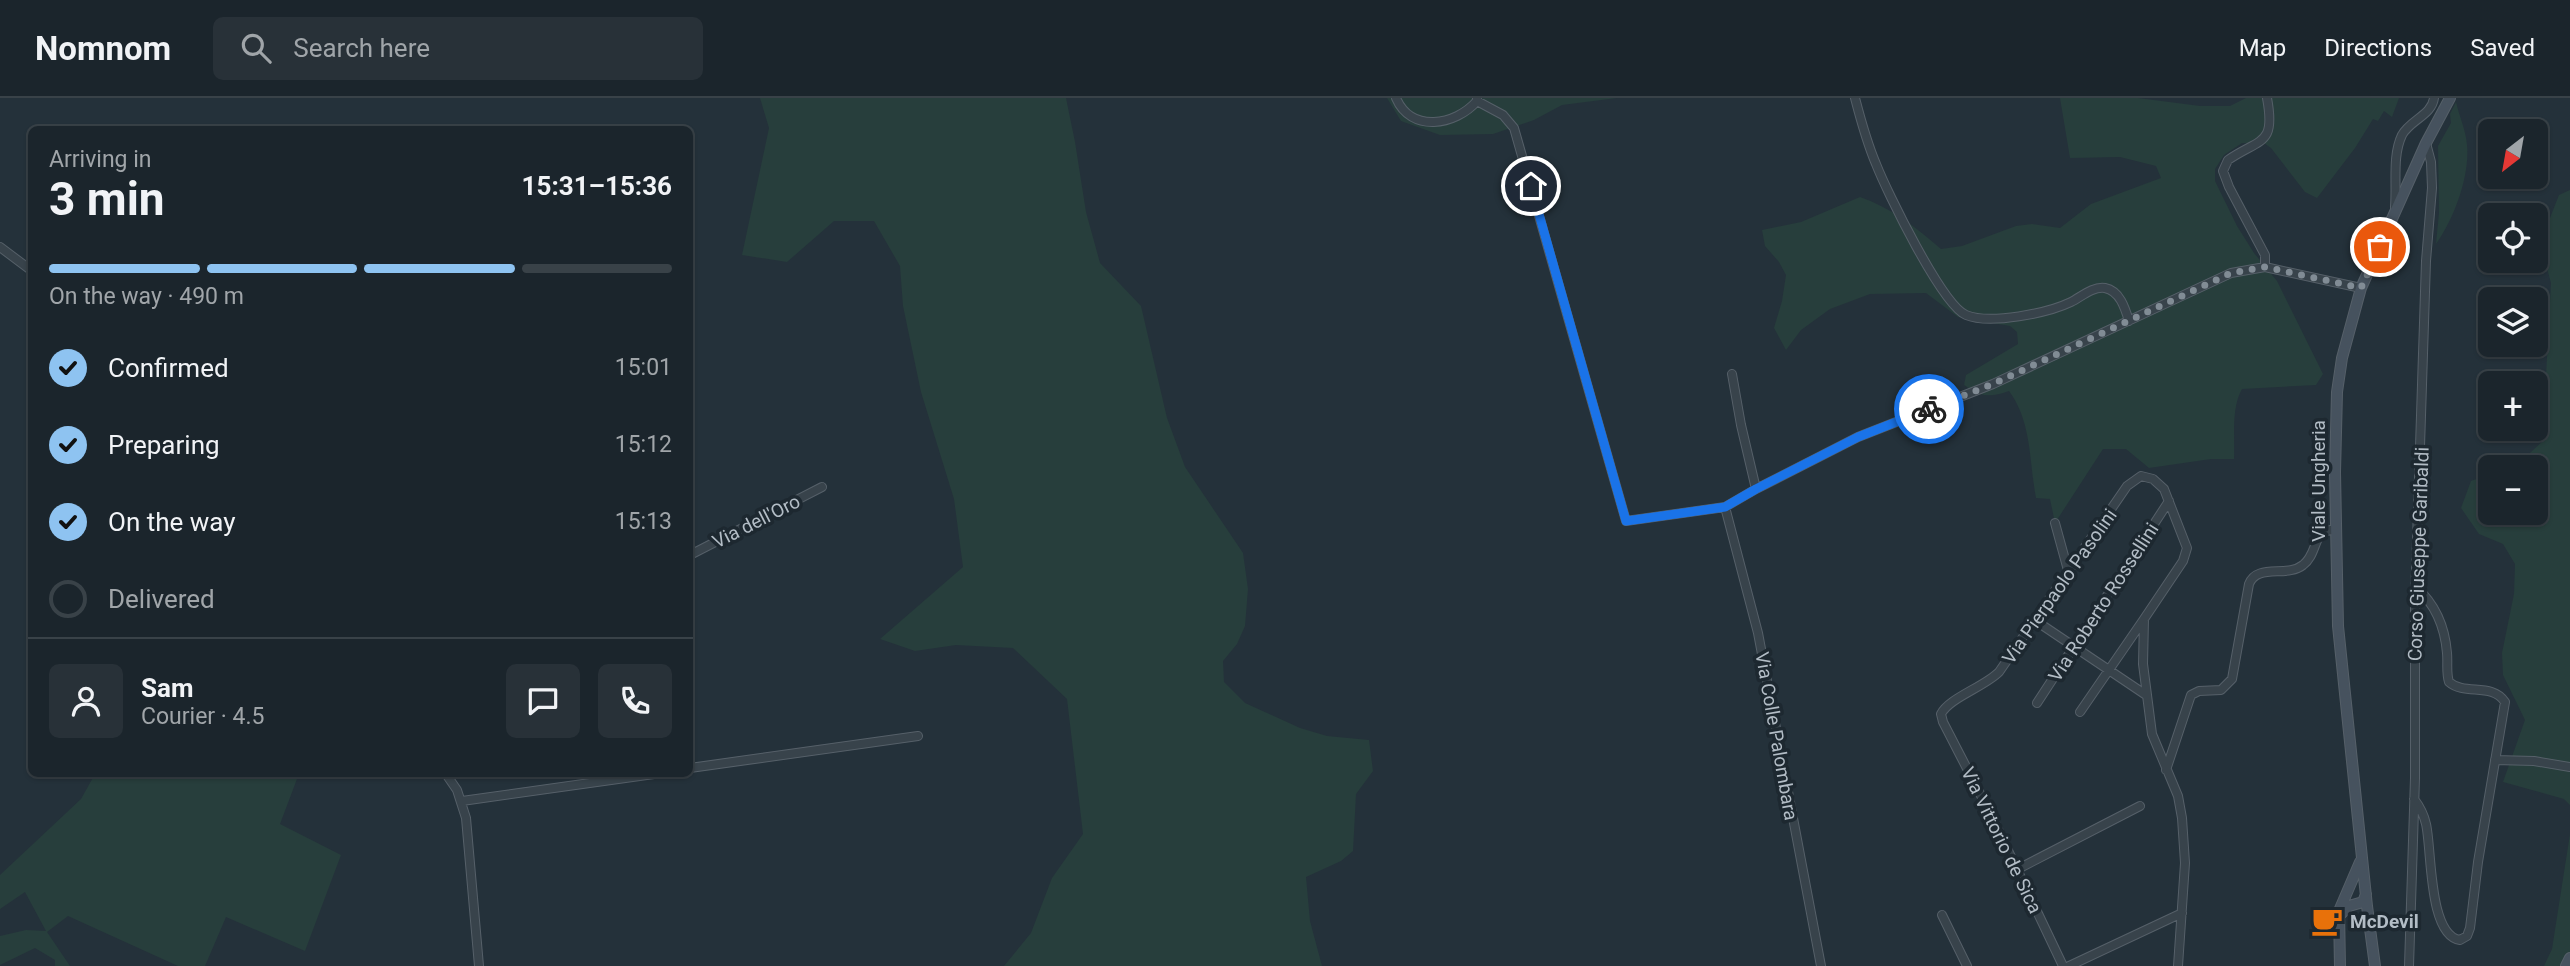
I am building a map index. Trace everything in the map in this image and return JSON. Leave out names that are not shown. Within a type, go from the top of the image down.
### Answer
[{"type":"main road","name":"Viale Ungheria","points":[[2436,123],[2441,98]]},
{"type":"main road","name":"Viale Ungheria","points":[[2367,909],[2338,626],[2334,465],[2338,382],[2361,288],[2390,225],[2401,189],[2450,98]]},
{"type":"main road","name":"Viale Ungheria","points":[[2340,966],[2341,903],[2357,875],[2362,856]]},
{"type":"main road","points":[[2339,918],[2346,908],[2355,904],[2363,902],[2366,894],[2360,886],[2353,886],[2348,890],[2348,900],[2355,904],[2367,909],[2375,966]]},
{"type":"main road","points":[[2566,966],[2570,958]]},
{"type":"street","points":[[1396,98],[1405,113],[1420,121],[1438,121],[1457,116],[1469,109],[1477,99],[1503,116],[1514,128],[1626,521],[1725,507],[1858,437],[1993,384],[2231,273],[2265,267],[2361,288]]},
{"type":"street","points":[[1855,98],[1862,126],[1886,188],[1938,283],[1959,311],[1974,317],[2013,316],[2056,307],[2094,289],[2103,288],[2119,297],[2129,321]]},
{"type":"street","points":[[2265,267],[2265,255],[2223,171],[2228,160],[2253,147],[2266,136],[2270,124],[2267,98]]},
{"type":"street","points":[[2401,189],[2397,150],[2402,136],[2409,124],[2430,108],[2434,98]]},
{"type":"street","name":"Corso Giuseppe Garibaldi","points":[[2409,966],[2416,587],[2426,261],[2432,188],[2431,162],[2426,143]]},
{"type":"street","points":[[0,247],[28,268]]},
{"type":"street","points":[[1732,374],[1756,489]]},
{"type":"street","name":"Via Pierpaolo Pasolini","points":[[1941,714],[1945,708],[1993,678],[2036,621],[2134,479],[2144,477],[2155,481],[2164,489],[2169,501]]},
{"type":"street","name":"Via dell'Oro","points":[[693,553],[821,487]]},
{"type":"street","points":[[2080,712],[2181,565],[2186,552],[2185,539],[2169,501]]},
{"type":"street","name":"Via Roberto Rossellini","points":[[2037,703],[2169,501]]},
{"type":"street","name":"Via Colle Palombara","points":[[1725,507],[1758,633],[1821,966]]},
{"type":"street","points":[[2055,523],[2069,574]]},
{"type":"street","points":[[2166,770],[2189,697],[2196,692],[2224,689],[2232,679],[2249,584],[2253,577],[2261,573],[2292,571],[2301,567],[2312,555],[2322,532],[2336,529]]},
{"type":"street","points":[[2414,799],[2426,822],[2433,885],[2442,921],[2449,936],[2460,940],[2467,936],[2470,928],[2478,862],[2505,702],[2494,692],[2457,687],[2449,682],[2447,649],[2440,621],[2432,605],[2416,587]]},
{"type":"street","points":[[2144,619],[2143,671],[2152,734],[2178,796],[2182,818],[2185,863],[2178,966]]},
{"type":"street","points":[[2036,621],[2146,695]]},
{"type":"street","name":"Via Vittorio de Sica","points":[[1941,714],[2063,966]]},
{"type":"street","points":[[693,768],[918,736]]},
{"type":"street","points":[[2495,760],[2534,761],[2570,767]]},
{"type":"street","points":[[448,777],[462,801],[474,896],[479,966]]},
{"type":"street","points":[[462,801],[633,777]]},
{"type":"street","points":[[2016,870],[2140,806]]},
{"type":"street","points":[[2069,966],[2182,913]]},
{"type":"street","points":[[1942,915],[1967,966]]},
{"type":"green space","points":[[760,98],[1066,98],[1086,212],[1100,263],[1141,306],[1167,418],[1185,467],[1243,553],[1248,589],[1245,626],[1237,644],[1223,661],[1224,682],[1245,703],[1300,728],[1327,736],[1369,740],[1373,771],[1356,794],[1353,851],[1341,861],[1306,877],[1310,921],[1322,966],[1004,966],[1031,933],[1052,878],[1083,834],[1067,699],[1013,648],[956,645],[915,651],[880,639],[963,567],[954,499],[921,392],[903,306],[900,266],[874,221],[834,221],[787,262],[742,255],[769,128]]},
{"type":"green space","points":[[1387,98],[1617,98],[1562,105],[1534,120],[1493,134],[1440,135],[1401,121]]},
{"type":"green space","points":[[2060,98],[2138,98],[2200,106],[2230,106],[2246,98],[2399,98],[2392,117],[2384,111],[2378,121],[2373,119],[2317,198],[2305,192],[2271,148],[2264,143],[2242,143],[2224,155],[2215,169],[2215,181],[2237,226],[2254,253],[2277,281],[2323,374],[2316,385],[2242,389],[2235,414],[2234,459],[2211,459],[2149,468],[2126,449],[2103,449],[2055,523],[2050,499],[2036,498],[2026,429],[2009,391],[1985,395],[1964,385],[1966,375],[2018,344],[2017,332],[2010,326],[1958,317],[1926,293],[1870,294],[1830,309],[1801,330],[1786,350],[1774,328],[1786,275],[1765,246],[1762,230],[1801,222],[1860,197],[1903,219],[1941,249],[1962,246],[2016,226],[2032,224],[2060,228],[2091,204],[2161,178],[2156,166],[2120,157],[2070,158]]},
{"type":"green space","points":[[2456,102],[2466,139],[2466,170],[2455,210],[2436,244],[2439,213],[2438,146],[2451,123],[2450,114]]},
{"type":"green space","points":[[2570,190],[2570,805],[2564,799],[2503,782],[2525,720],[2503,675],[2502,653],[2514,594],[2515,564],[2503,544],[2479,534],[2461,508],[2471,481],[2478,478],[2478,525],[2548,525],[2548,455],[2528,455],[2543,441],[2548,441],[2546,371],[2551,283],[2548,272],[2548,223],[2559,195]]},
{"type":"green space","points":[[93,777],[305,777],[297,779],[280,824],[341,855],[305,951],[226,917],[205,966],[178,966],[68,916],[47,932],[70,966],[55,966],[55,960],[35,948],[0,965],[0,936],[26,930],[46,931],[25,892],[0,909],[0,875],[81,799]]},
{"type":"green space","points":[[2570,834],[2570,966],[2544,966],[2552,949]]},
{"type":"way so far","points":[[1929,409],[1993,384],[2231,273],[2265,267],[2361,288],[2380,247]]},
{"type":"place","name":"McDevil","points":[[2327,921]]},
{"type":"route","points":[[1531,186],[1626,521],[1725,507],[1858,437],[1929,409]]}]
